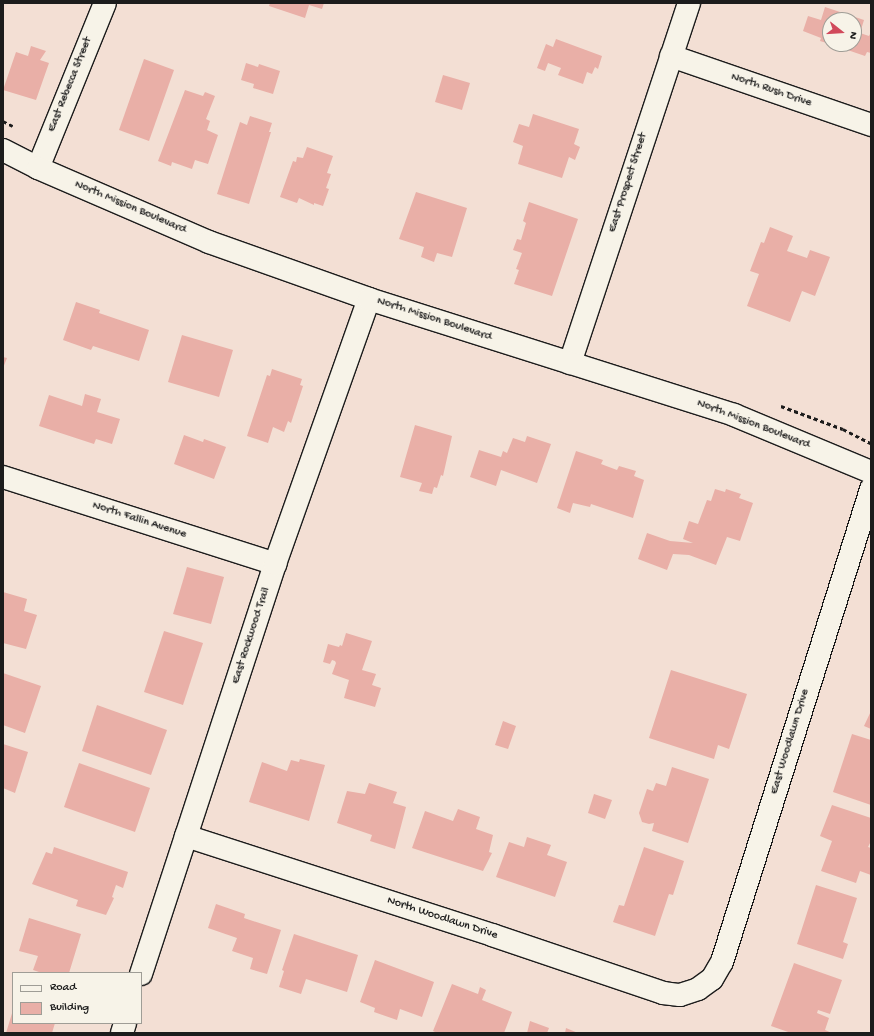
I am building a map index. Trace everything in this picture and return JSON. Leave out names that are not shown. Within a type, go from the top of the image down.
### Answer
[{"type":"street","name":"East Rebecca Street","points":[[38,168],[105,3]]},
{"type":"street","name":"East Prospect Street","points":[[570,363],[689,3]]},
{"type":"street","name":"North Rush Drive","points":[[671,56],[871,125]]},
{"type":"street","name":"North Mission Boulevard","points":[[3,150],[38,168],[209,242],[369,299],[734,416],[871,472]]},
{"type":"street","name":"East Rockwood Trail","points":[[142,972],[275,564],[369,299]]},
{"type":"street","name":"North Fallin Avenue","points":[[3,477],[275,564]]},
{"type":"street","name":"East Woodlawn Drive","points":[[698,989],[712,978],[722,962],[871,488]]},
{"type":"street","name":"North Woodlawn Drive","points":[[186,836],[492,935],[663,993],[680,995],[698,989]]},
{"type":"building","points":[[270,3],[324,3],[322,9],[309,5],[305,18],[269,6]]},
{"type":"building","points":[[825,7],[840,12],[823,12]]},
{"type":"building","points":[[808,16],[821,20],[822,17],[822,42],[820,41],[821,38],[803,31]]},
{"type":"building","points":[[871,32],[871,53],[867,52],[865,56],[853,52],[862,52],[862,34],[869,36]]},
{"type":"building","points":[[556,39],[602,56],[598,69],[595,67],[592,74],[587,72],[583,84],[558,75],[561,68],[548,63],[545,71],[537,68],[546,44],[553,47]]},
{"type":"building","points":[[31,46],[46,51],[40,60],[49,63],[36,100],[3,90],[16,52],[28,56]]},
{"type":"building","points":[[144,59],[174,70],[149,141],[119,130]]},
{"type":"building","points":[[246,63],[258,67],[259,64],[280,71],[273,94],[253,88],[254,84],[241,80]]},
{"type":"building","points":[[443,75],[470,83],[462,110],[435,102]]},
{"type":"building","points":[[185,90],[203,96],[205,92],[215,96],[206,119],[210,121],[207,130],[218,135],[208,164],[195,160],[192,169],[172,162],[171,166],[158,161]]},
{"type":"building","points":[[533,114],[579,129],[574,144],[580,147],[575,160],[569,157],[562,178],[518,164],[523,146],[513,142],[519,124],[529,127]]},
{"type":"building","points":[[250,116],[272,123],[269,132],[271,132],[249,204],[217,194],[240,122],[247,125]]},
{"type":"building","points":[[307,147],[333,156],[327,173],[331,174],[326,188],[329,189],[323,206],[314,203],[314,205],[299,198],[297,203],[280,197],[293,161],[296,162],[297,157],[303,158]]},
{"type":"building","points":[[416,192],[467,208],[452,257],[437,253],[434,262],[421,257],[424,247],[399,239]]},
{"type":"building","points":[[529,202],[578,219],[552,296],[514,284],[519,270],[516,269],[522,253],[513,250],[517,239],[521,240],[526,223],[523,221]]},
{"type":"building","points":[[770,227],[793,236],[787,251],[807,258],[810,250],[830,257],[815,296],[802,291],[790,322],[747,306],[759,274],[750,271],[761,242],[764,243]]},
{"type":"building","points":[[76,302],[100,310],[99,313],[149,330],[139,361],[93,346],[91,350],[63,340]]},
{"type":"building","points":[[182,335],[233,350],[219,397],[168,382]]},
{"type":"building","points":[[3,357],[7,358],[3,368]]},
{"type":"building","points":[[272,369],[302,379],[300,385],[303,386],[291,423],[288,421],[284,432],[273,427],[268,443],[247,436],[267,375],[270,376]]},
{"type":"building","points":[[85,394],[101,399],[97,412],[120,419],[112,444],[96,439],[94,444],[39,426],[49,395],[82,406]]},
{"type":"building","points":[[415,425],[452,436],[443,476],[441,475],[437,488],[434,487],[432,494],[419,491],[422,483],[400,477]]},
{"type":"building","points":[[184,435],[203,442],[204,439],[226,447],[214,479],[174,464]]},
{"type":"building","points":[[527,436],[551,444],[537,483],[501,470],[496,486],[470,477],[479,450],[501,457],[503,451],[507,453],[513,438],[525,442]]},
{"type":"building","points":[[576,451],[603,460],[601,464],[617,470],[619,466],[636,471],[634,476],[644,480],[633,518],[591,504],[590,507],[573,503],[570,513],[557,508]]},
{"type":"building","points":[[715,489],[725,492],[726,489],[741,494],[739,498],[753,503],[740,541],[727,537],[716,565],[689,555],[673,554],[667,570],[638,559],[647,533],[670,541],[693,543],[683,539],[689,521],[698,524],[707,500],[711,501]]},
{"type":"building","points":[[187,567],[224,577],[211,624],[173,614]]},
{"type":"building","points":[[3,592],[27,599],[24,611],[37,615],[26,649],[3,643]]},
{"type":"building","points":[[164,631],[203,643],[183,705],[144,692]]},
{"type":"building","points":[[346,633],[372,641],[362,670],[376,674],[372,685],[381,688],[375,707],[344,698],[349,680],[332,674],[336,663],[335,661],[332,660],[330,664],[323,662],[328,644],[339,647],[340,645],[342,646]]},
{"type":"building","points":[[671,670],[747,694],[729,749],[718,745],[714,759],[649,738]]},
{"type":"building","points":[[3,673],[41,686],[25,733],[3,725]]},
{"type":"building","points":[[97,705],[167,730],[151,775],[82,751]]},
{"type":"building","points":[[871,711],[871,729],[864,726]]},
{"type":"building","points":[[503,721],[516,726],[508,749],[495,745]]},
{"type":"building","points":[[852,734],[871,740],[871,805],[833,792]]},
{"type":"building","points":[[3,744],[28,752],[15,793],[3,788]]},
{"type":"building","points":[[300,759],[325,765],[309,821],[249,802],[262,762],[287,771],[291,760],[299,762]]},
{"type":"building","points":[[79,763],[150,788],[135,832],[64,807]]},
{"type":"building","points":[[672,767],[709,779],[688,843],[652,831],[654,823],[649,824],[642,822],[639,813],[647,789],[653,791],[656,783],[666,786]]},
{"type":"building","points":[[369,783],[397,792],[393,803],[406,807],[395,849],[370,841],[372,835],[337,823],[347,791],[365,794]]},
{"type":"building","points":[[594,794],[612,800],[605,819],[588,813]]},
{"type":"building","points":[[832,805],[871,818],[871,841],[868,847],[871,848],[871,875],[860,871],[856,883],[821,871],[832,841],[820,836]]},
{"type":"building","points":[[458,809],[480,817],[476,829],[493,835],[489,852],[492,853],[483,871],[412,848],[425,811],[453,821]]},
{"type":"building","points":[[527,837],[551,845],[547,855],[567,862],[555,897],[496,877],[509,842],[524,847]]},
{"type":"building","points":[[54,847],[128,872],[123,888],[116,885],[112,897],[114,898],[106,915],[76,906],[78,900],[32,884],[46,852],[52,854]]},
{"type":"building","points":[[644,847],[684,861],[673,895],[669,894],[655,936],[613,922],[619,905],[624,906]]},
{"type":"building","points":[[816,885],[857,898],[843,942],[848,944],[843,959],[797,944]]},
{"type":"building","points":[[216,904],[245,914],[244,918],[281,930],[267,974],[250,969],[253,958],[232,951],[237,938],[208,928]]},
{"type":"building","points":[[29,918],[81,934],[69,972],[39,972],[33,970],[38,956],[19,951]]},
{"type":"building","points":[[294,934],[358,955],[347,992],[306,979],[301,994],[279,987],[284,971],[282,970]]},
{"type":"building","points":[[375,960],[434,982],[422,1017],[400,1009],[397,1020],[374,1012],[375,1008],[360,1002]]},
{"type":"building","points":[[794,963],[842,980],[830,1014],[818,1010],[817,1013],[829,1018],[825,1030],[832,1033],[791,1033],[771,1026]]},
{"type":"building","points":[[452,984],[478,994],[480,987],[486,990],[482,1000],[512,1012],[504,1033],[437,1033],[433,1031]]},
{"type":"building","points":[[12,1013],[12,1024],[55,1024],[52,1033],[6,1033]]},
{"type":"building","points":[[530,1021],[549,1028],[547,1033],[527,1033]]},
{"type":"building","points":[[566,1028],[578,1033],[565,1033]]}]
